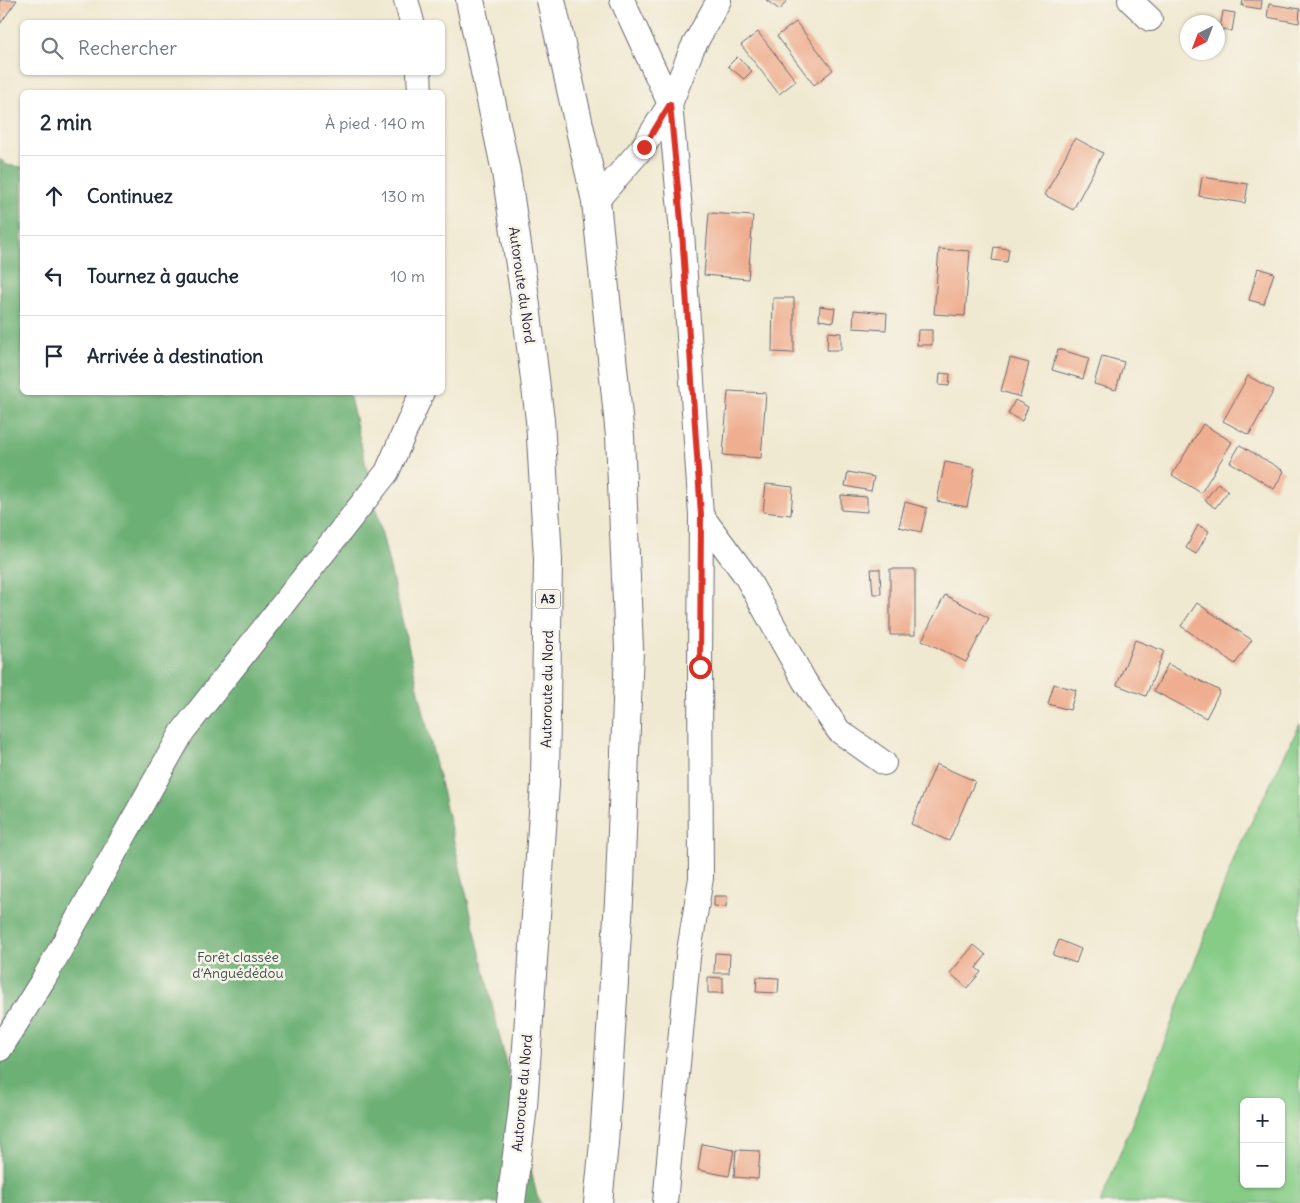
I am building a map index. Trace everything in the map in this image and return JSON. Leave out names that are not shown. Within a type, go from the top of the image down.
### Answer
[{"type":"highway","name":"Autoroute du Nord","points":[[470,0],[506,172],[525,298],[540,420],[548,559],[545,784],[523,1106],[511,1203]]},
{"type":"highway","points":[[551,0],[596,201],[620,436],[629,648],[620,884],[604,1143],[598,1203]]},
{"type":"street","points":[[406,0],[411,20]]},
{"type":"street","points":[[622,0],[670,104],[682,232],[701,515],[701,878],[688,957],[665,1203]]},
{"type":"street","points":[[596,201],[644,147],[670,104],[692,49],[719,0]]},
{"type":"street","points":[[1130,0],[1150,19]]},
{"type":"street","points":[[419,75],[420,90]]},
{"type":"street","points":[[0,1049],[43,980],[183,731],[387,472],[421,395]]},
{"type":"street","points":[[701,515],[746,576],[805,682],[839,731],[884,762]]},
{"type":"green space","name":"Forêt classée d’Anguédédou","points":[[0,159],[7,165],[20,167],[20,395],[349,395],[537,1196],[541,1203],[0,1203]]},
{"type":"green space","points":[[1300,724],[1300,1203],[1100,1203],[1156,1064],[1237,851]]},
{"type":"building","points":[[0,0],[17,0],[0,24]]},
{"type":"building","points":[[766,0],[787,0],[780,10]]},
{"type":"building","points":[[1243,0],[1262,0],[1261,9],[1242,6]]},
{"type":"building","points":[[1269,4],[1300,9],[1299,23],[1267,17]]},
{"type":"building","points":[[1223,11],[1235,13],[1232,31],[1225,30],[1225,15],[1222,15]]},
{"type":"building","points":[[796,22],[833,70],[814,85],[777,36]]},
{"type":"building","points":[[758,32],[796,81],[779,94],[741,45]]},
{"type":"building","points":[[737,57],[752,71],[744,79],[728,66]]},
{"type":"building","points":[[1075,138],[1103,153],[1073,210],[1045,195]]},
{"type":"building","points":[[1202,177],[1248,184],[1245,203],[1199,196]]},
{"type":"building","points":[[709,213],[753,216],[748,279],[704,275]]},
{"type":"building","points":[[994,247],[1009,249],[1007,262],[992,260]]},
{"type":"building","points":[[939,249],[970,251],[965,316],[934,314]]},
{"type":"building","points":[[1258,268],[1274,273],[1264,304],[1249,300]]},
{"type":"building","points":[[773,298],[794,298],[794,353],[772,352]]},
{"type":"building","points":[[820,306],[835,308],[833,322],[819,320]]},
{"type":"building","points":[[854,310],[887,313],[886,330],[853,328]]},
{"type":"building","points":[[918,330],[932,330],[932,345],[917,345]]},
{"type":"building","points":[[828,332],[841,333],[841,350],[827,350]]},
{"type":"building","points":[[1058,349],[1089,358],[1083,379],[1052,370]]},
{"type":"building","points":[[1102,356],[1124,362],[1116,390],[1094,384]]},
{"type":"building","points":[[1010,358],[1029,363],[1020,397],[1001,391]]},
{"type":"building","points":[[940,373],[950,374],[949,386],[939,385]]},
{"type":"building","points":[[1248,376],[1274,390],[1249,435],[1223,421]]},
{"type":"building","points":[[728,391],[766,393],[761,458],[723,455]]},
{"type":"building","points":[[1015,400],[1028,407],[1022,421],[1008,414]]},
{"type":"building","points":[[1203,424],[1232,442],[1201,493],[1172,475]]},
{"type":"building","points":[[1240,445],[1284,471],[1274,489],[1230,462]]},
{"type":"building","points":[[945,462],[975,468],[967,507],[937,501]]},
{"type":"building","points":[[848,472],[874,477],[871,491],[845,486]]},
{"type":"building","points":[[1218,483],[1228,491],[1215,508],[1205,500]]},
{"type":"building","points":[[766,484],[793,487],[791,515],[763,512]]},
{"type":"building","points":[[841,495],[867,497],[867,512],[841,510]]},
{"type":"building","points":[[905,502],[927,508],[921,532],[899,527]]},
{"type":"building","points":[[1198,525],[1209,531],[1196,554],[1186,548]]},
{"type":"building","points":[[871,569],[880,569],[881,594],[873,594]]},
{"type":"building","points":[[890,569],[915,569],[915,635],[890,635]]},
{"type":"building","points":[[945,595],[989,618],[966,662],[922,640]]},
{"type":"building","points":[[1197,603],[1252,640],[1235,664],[1181,626]]},
{"type":"building","points":[[1135,640],[1164,651],[1146,696],[1117,685]]},
{"type":"building","points":[[1168,664],[1220,691],[1206,718],[1154,691]]},
{"type":"building","points":[[1054,684],[1076,690],[1070,710],[1048,704]]},
{"type":"building","points":[[936,764],[975,781],[949,841],[911,824]]},
{"type":"building","points":[[714,896],[727,896],[726,907],[714,906]]},
{"type":"building","points":[[1059,940],[1081,949],[1076,963],[1053,955]]},
{"type":"building","points":[[974,945],[986,955],[976,968],[981,972],[967,988],[950,973]]},
{"type":"building","points":[[715,953],[730,954],[729,973],[714,973]]},
{"type":"building","points":[[708,977],[723,978],[723,993],[708,993]]},
{"type":"building","points":[[757,977],[779,978],[778,993],[756,992]]},
{"type":"building","points":[[702,1144],[734,1150],[729,1176],[698,1170]]},
{"type":"building","points":[[736,1150],[760,1151],[758,1179],[734,1177]]},
{"type":"route","points":[[644,147],[670,104],[682,232],[701,515],[700,667]]}]
